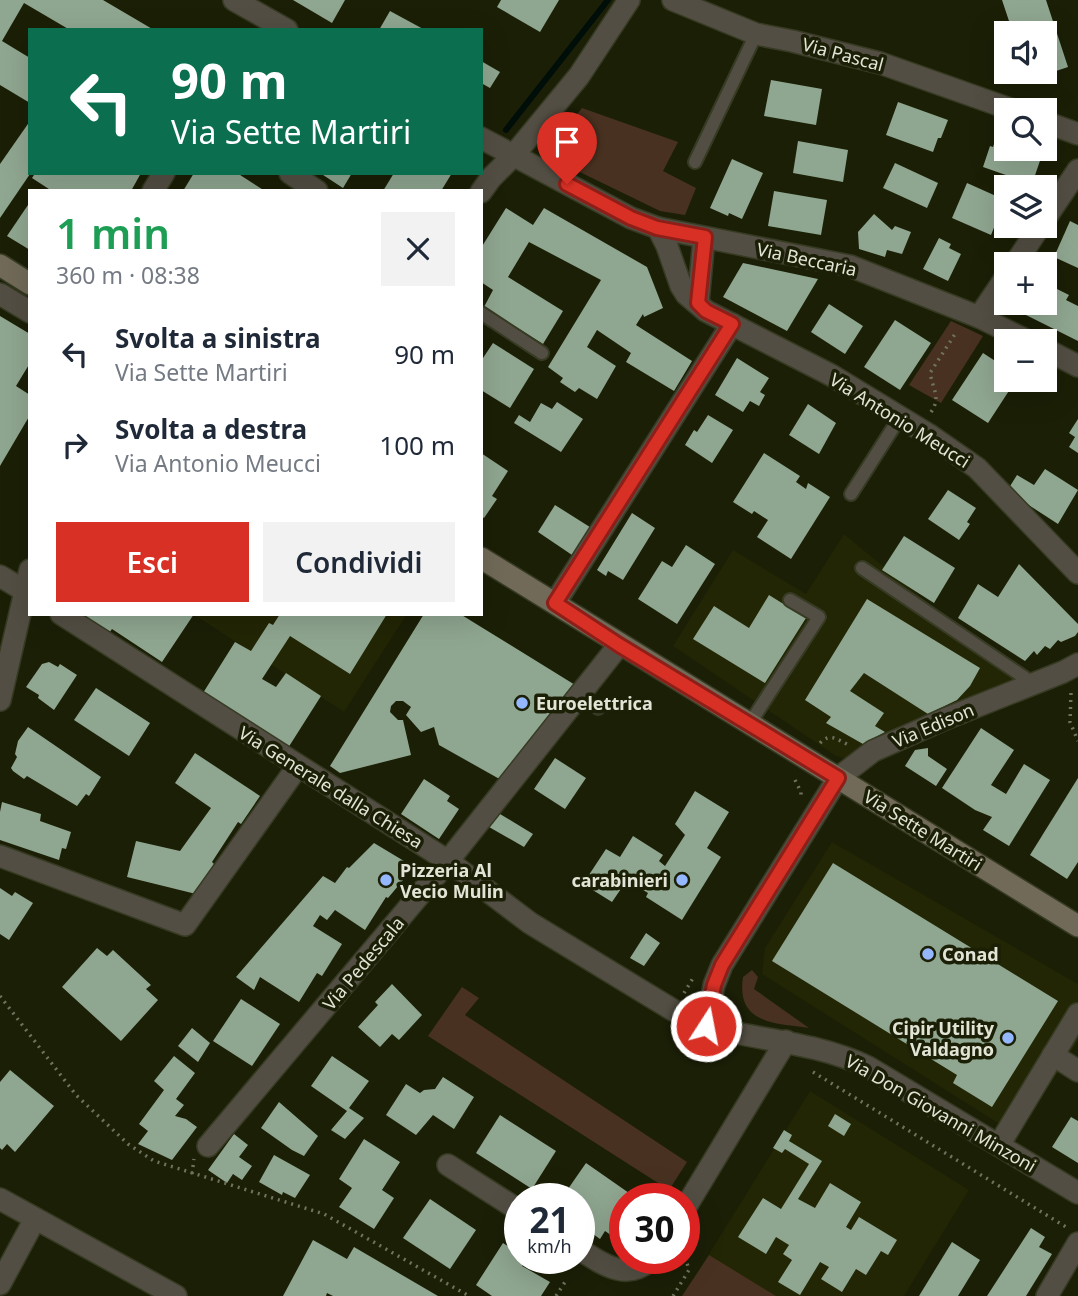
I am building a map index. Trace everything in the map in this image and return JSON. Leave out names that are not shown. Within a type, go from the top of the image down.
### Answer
[{"type":"main road","points":[[0,265],[28,283]]},
{"type":"main road","name":"Via Sette Martiri","points":[[483,559],[1078,926]]},
{"type":"street","points":[[234,0],[257,23],[278,28]]},
{"type":"street","points":[[483,189],[579,76],[629,0]]},
{"type":"street","name":"Via Pascal","points":[[673,0],[756,34],[880,64],[994,103]]},
{"type":"street","points":[[1057,126],[1078,134]]},
{"type":"street","name":"Via Beccaria","points":[[483,139],[631,218],[657,228],[850,266],[995,329]]},
{"type":"street","points":[[1057,201],[1078,170]]},
{"type":"street","points":[[292,175],[314,189]]},
{"type":"street","name":"Via Antonio Meucci","points":[[657,228],[667,246],[681,286],[686,294],[706,311],[831,375],[977,468],[1078,573]]},
{"type":"street","points":[[698,303],[705,237]]},
{"type":"street","points":[[971,320],[994,292]]},
{"type":"street","points":[[0,294],[28,311]]},
{"type":"street","points":[[555,603],[732,324]]},
{"type":"street","points":[[1057,355],[1078,366]]},
{"type":"street","points":[[0,576],[28,593],[0,700]]},
{"type":"street","name":"Via Generale dalla Chiesa","points":[[64,616],[448,861],[530,923],[673,1010],[706,1026]]},
{"type":"street","name":"Via Pedescala","points":[[208,1146],[448,861],[619,645]]},
{"type":"street","name":"Via Edison","points":[[838,778],[873,751],[1071,668]]},
{"type":"street","points":[[0,856],[185,925],[298,766]]},
{"type":"street","points":[[706,1026],[714,985],[722,965],[838,778]]},
{"type":"street","points":[[999,1145],[1078,1014]]},
{"type":"street","name":"Via Don Giovanni Minzoni","points":[[706,1026],[827,1050],[868,1067],[1078,1193]]},
{"type":"street","points":[[700,1183],[786,1041]]},
{"type":"street","points":[[1053,1055],[1078,1071]]},
{"type":"street","points":[[447,1165],[504,1201]]},
{"type":"street","points":[[0,1199],[176,1296]]},
{"type":"street","points":[[0,1284],[35,1219]]},
{"type":"street","points":[[1047,1296],[1075,1237]]},
{"type":"lane","points":[[695,162],[756,34]]},
{"type":"lane","points":[[483,314],[542,353]]},
{"type":"lane","points":[[851,495],[900,417]]},
{"type":"lane","points":[[862,568],[1034,684]]},
{"type":"lane","points":[[750,723],[819,617],[790,600]]},
{"type":"lane","points":[[579,695],[598,708]]},
{"type":"path","points":[[931,412],[937,404],[937,396],[930,373],[971,320]]},
{"type":"path","points":[[1071,668],[1070,722],[1078,741]]},
{"type":"path","points":[[806,1068],[1075,1237]]},
{"type":"path","points":[[673,1296],[687,1274]]},
{"type":"path","points":[[556,1296],[565,1282]]},
{"type":"shaded area","points":[[582,108],[678,142],[663,171],[696,188],[685,215],[660,211],[551,158],[550,148]]},
{"type":"shaded area","points":[[951,321],[983,336],[941,403],[909,385]]},
{"type":"shaded area","points":[[844,534],[935,609],[1020,665],[1022,695],[847,759],[836,756],[673,646],[733,550],[806,594]]},
{"type":"shaded area","points":[[196,616],[406,616],[344,712]]},
{"type":"shaded area","points":[[832,842],[1078,984],[1078,1041],[1017,1135],[762,974],[765,948]]},
{"type":"shaded area","points":[[752,970],[758,977],[754,989],[809,1028],[771,1022],[752,1012],[745,1004],[742,992],[743,977]]},
{"type":"shaded area","points":[[462,987],[479,998],[465,1015],[687,1162],[674,1183],[658,1183],[428,1036]]},
{"type":"shaded area","points":[[810,1091],[969,1190],[904,1296],[764,1296],[706,1259]]},
{"type":"shaded area","points":[[709,1255],[776,1296],[682,1296],[696,1274],[700,1274],[700,1269]]},
{"type":"building","points":[[0,0],[103,0],[151,28],[67,28],[24,3],[2,41],[28,57],[28,102],[0,85]]},
{"type":"building","points":[[293,0],[345,0],[332,23]]},
{"type":"building","points":[[501,0],[559,0],[540,32],[497,7]]},
{"type":"building","points":[[1002,0],[1046,0],[1053,21],[1009,21]]},
{"type":"building","points":[[390,11],[421,28],[380,28]]},
{"type":"building","points":[[1057,34],[1068,67],[1057,71]]},
{"type":"building","points":[[483,62],[500,72],[490,88],[483,84]]},
{"type":"building","points":[[771,80],[822,89],[816,125],[764,116]]},
{"type":"building","points":[[898,102],[948,120],[933,152],[886,135]]},
{"type":"building","points":[[28,124],[29,175],[0,218],[0,164]]},
{"type":"building","points":[[798,141],[848,150],[843,182],[793,173]]},
{"type":"building","points":[[994,144],[994,161],[1040,161],[1035,175],[1006,175],[983,167],[990,146],[993,147]]},
{"type":"building","points":[[732,159],[763,173],[742,219],[710,208]]},
{"type":"building","points":[[895,163],[938,183],[927,208],[883,188]]},
{"type":"building","points":[[34,175],[140,175],[132,189],[49,189],[32,178]]},
{"type":"building","points":[[193,175],[240,175],[262,189],[184,189]]},
{"type":"building","points":[[323,175],[351,175],[343,188]]},
{"type":"building","points":[[393,175],[451,175],[442,189],[384,189]]},
{"type":"building","points":[[967,183],[994,195],[994,228],[991,235],[952,218]]},
{"type":"building","points":[[774,191],[827,200],[821,235],[768,226]]},
{"type":"building","points":[[28,205],[28,249],[7,236]]},
{"type":"building","points":[[506,208],[533,225],[544,208],[647,267],[663,308],[644,317],[643,314],[636,325],[692,361],[674,391],[626,362],[631,353],[597,330],[587,347],[616,366],[597,399],[579,388],[575,392],[560,382],[563,378],[548,367],[601,280],[529,242],[508,277],[563,311],[543,344],[484,307],[493,290],[483,283],[483,245]]},
{"type":"building","points":[[874,214],[892,230],[895,226],[911,232],[902,254],[887,250],[885,257],[859,249],[858,232]]},
{"type":"building","points":[[1070,221],[1078,225],[1078,268],[1057,258],[1056,252]]},
{"type":"building","points":[[939,238],[951,244],[949,248],[961,254],[948,281],[923,269]]},
{"type":"building","points":[[743,263],[818,279],[787,331],[723,297]]},
{"type":"building","points":[[1057,289],[1069,295],[1066,300],[1078,306],[1078,341],[1026,315],[1057,315]]},
{"type":"building","points":[[829,304],[863,326],[845,354],[811,332]]},
{"type":"building","points":[[0,316],[28,333],[28,366],[16,386],[28,394],[28,418],[0,466]]},
{"type":"building","points":[[895,320],[931,343],[900,390],[864,367]]},
{"type":"building","points":[[493,343],[534,369],[510,408],[483,391],[483,358]]},
{"type":"building","points":[[983,353],[994,360],[994,392],[1008,392],[988,423],[952,400]]},
{"type":"building","points":[[737,358],[769,378],[760,392],[765,395],[759,406],[750,401],[743,412],[715,395]]},
{"type":"building","points":[[557,402],[583,419],[561,452],[514,423],[519,415],[530,422],[541,403],[552,409]]},
{"type":"building","points":[[808,404],[836,423],[819,454],[789,435]]},
{"type":"building","points":[[708,415],[733,430],[712,463],[685,445]]},
{"type":"building","points":[[1078,419],[1078,453],[1069,447],[1075,437],[1069,433]]},
{"type":"building","points":[[764,453],[800,476],[796,482],[806,489],[808,483],[830,497],[791,559],[757,537],[768,520],[733,502]]},
{"type":"building","points":[[483,454],[508,471],[492,496],[497,499],[484,518]]},
{"type":"building","points":[[1045,469],[1078,490],[1058,524],[1007,491],[1017,475],[1034,485]]},
{"type":"building","points":[[948,490],[976,508],[967,522],[970,524],[959,540],[928,519]]},
{"type":"building","points":[[555,505],[593,529],[575,557],[538,532]]},
{"type":"building","points":[[632,513],[655,528],[623,580],[608,571],[606,576],[597,570]]},
{"type":"building","points":[[904,536],[955,568],[934,603],[882,570]]},
{"type":"building","points":[[686,545],[715,564],[677,624],[638,599],[662,561],[672,567]]},
{"type":"building","points":[[1019,564],[1078,624],[1075,636],[1061,642],[1058,640],[1050,649],[1045,646],[1037,655],[1034,651],[1025,661],[958,618],[978,584],[998,597]]},
{"type":"building","points":[[769,595],[806,618],[765,683],[693,639],[714,606],[749,628]]},
{"type":"building","points":[[867,599],[980,668],[970,686],[957,700],[928,714],[864,673],[850,691],[884,713],[875,726],[885,732],[863,744],[826,723],[831,717],[805,700]]},
{"type":"building","points":[[84,616],[193,616],[162,662],[112,629],[109,633]]},
{"type":"building","points":[[279,616],[386,616],[350,674],[290,636],[262,679],[276,687],[286,673],[321,696],[288,748],[203,693],[235,642],[251,651],[269,623],[273,625]]},
{"type":"building","points":[[423,616],[463,616],[580,688],[503,781],[439,745],[434,727],[421,732],[406,715],[411,707],[403,701],[396,701],[390,712],[398,720],[403,720],[411,755],[340,773],[330,766]]},
{"type":"building","points":[[49,662],[58,667],[60,664],[77,675],[54,710],[26,687],[42,664]]},
{"type":"building","points":[[96,688],[150,723],[129,756],[74,720]]},
{"type":"building","points":[[28,727],[101,777],[89,796],[86,794],[77,806],[27,776],[24,779],[11,768],[17,757],[15,754],[18,741]]},
{"type":"building","points":[[981,728],[1014,750],[991,785],[1006,794],[1024,764],[1050,780],[1009,846],[983,830],[992,817],[975,810],[942,788]]},
{"type":"building","points":[[928,748],[928,756],[947,769],[936,786],[905,766],[915,750]]},
{"type":"building","points":[[195,753],[260,796],[241,824],[238,822],[212,862],[214,864],[196,894],[127,877],[136,841],[180,851],[211,808],[175,783]]},
{"type":"building","points":[[555,758],[586,778],[565,809],[534,789]]},
{"type":"building","points":[[1078,778],[1078,862],[1067,879],[1030,855]]},
{"type":"building","points":[[424,779],[450,796],[447,801],[459,809],[439,839],[401,814]]},
{"type":"building","points":[[695,791],[729,812],[707,848],[721,857],[682,920],[646,897],[648,893],[627,880],[612,902],[583,884],[606,849],[620,857],[633,836],[663,855],[659,861],[665,866],[685,835],[675,824]]},
{"type":"building","points":[[2,802],[41,814],[40,821],[71,832],[66,849],[62,848],[59,860],[0,840]]},
{"type":"building","points":[[500,814],[533,834],[524,847],[489,827]]},
{"type":"building","points":[[374,843],[414,867],[388,898],[386,897],[365,930],[335,910],[327,920],[320,915],[313,926],[342,944],[322,976],[317,973],[299,1002],[260,977],[254,990],[236,977],[323,876],[335,883],[347,867]]},
{"type":"building","points":[[833,863],[1058,1001],[992,1107],[953,1083],[957,1075],[772,961]]},
{"type":"building","points":[[0,888],[12,896],[15,892],[33,903],[9,940],[0,934]]},
{"type":"building","points":[[646,933],[660,943],[644,966],[630,958]]},
{"type":"building","points":[[97,948],[107,956],[113,950],[151,985],[146,989],[158,1000],[121,1041],[62,987]]},
{"type":"building","points":[[392,984],[422,1015],[399,1040],[392,1034],[380,1047],[358,1027],[378,1005],[375,1002]]},
{"type":"building","points":[[241,999],[280,1024],[252,1066],[213,1041]]},
{"type":"building","points":[[192,1028],[210,1043],[198,1062],[178,1046]]},
{"type":"building","points":[[174,1056],[195,1073],[176,1099],[184,1105],[175,1116],[186,1119],[197,1127],[172,1160],[138,1144],[148,1131],[139,1124],[164,1090],[154,1081]]},
{"type":"building","points":[[332,1056],[369,1081],[349,1108],[364,1118],[345,1139],[331,1130],[347,1111],[311,1086]]},
{"type":"building","points":[[10,1070],[54,1106],[15,1152],[7,1144],[2,1150],[0,1148],[0,1082]]},
{"type":"building","points":[[443,1077],[474,1097],[454,1129],[433,1115],[416,1135],[386,1115],[406,1084],[420,1093],[435,1089]]},
{"type":"building","points":[[279,1102],[318,1136],[304,1156],[261,1128]]},
{"type":"building","points":[[835,1114],[851,1124],[844,1136],[828,1126]]},
{"type":"building","points":[[500,1115],[556,1151],[536,1183],[523,1183],[476,1153]]},
{"type":"building","points":[[1071,1117],[1078,1121],[1078,1163],[1052,1147]]},
{"type":"building","points":[[784,1130],[792,1135],[789,1141],[822,1161],[798,1199],[815,1208],[830,1183],[861,1202],[846,1227],[851,1230],[859,1217],[897,1240],[888,1255],[881,1251],[866,1275],[856,1269],[842,1292],[821,1279],[829,1267],[820,1262],[800,1295],[778,1282],[792,1260],[783,1254],[789,1245],[776,1237],[766,1254],[738,1237],[763,1198],[781,1209],[809,1164],[785,1149],[782,1153],[773,1148]]},
{"type":"building","points":[[234,1134],[248,1145],[239,1157],[252,1166],[242,1180],[233,1174],[227,1183],[208,1170]]},
{"type":"building","points":[[364,1139],[400,1162],[382,1190],[394,1198],[374,1229],[339,1207],[352,1188],[339,1179]]},
{"type":"building","points":[[274,1155],[310,1175],[295,1198],[283,1192],[282,1195],[259,1182]]},
{"type":"building","points":[[586,1163],[615,1183],[609,1183],[609,1234],[605,1231],[600,1239],[595,1235],[595,1183],[572,1183]]},
{"type":"building","points":[[430,1199],[476,1230],[450,1269],[403,1238]]},
{"type":"building","points":[[1031,1228],[1045,1237],[1039,1247],[1052,1254],[1026,1296],[987,1296]]},
{"type":"building","points":[[313,1240],[347,1259],[354,1247],[438,1296],[333,1296],[327,1293],[326,1296],[283,1296]]},
{"type":"building","points":[[952,1242],[980,1260],[958,1296],[919,1296]]},
{"type":"building","points":[[503,1243],[504,1274],[536,1274],[550,1282],[541,1296],[492,1296],[476,1285]]},
{"type":"waterway","points":[[506,130],[608,0]]},
{"type":"place","name":"Euroelettrica","points":[[522,703]]},
{"type":"place","name":"Pizzeria Al Vecio Mulin","points":[[386,880]]},
{"type":"place","name":"carabinieri","points":[[682,880]]},
{"type":"place","name":"Conad","points":[[928,954]]},
{"type":"place","name":"Cipir Utility Valdagno","points":[[1008,1038]]},
{"type":"route","points":[[567,184],[631,218],[657,228],[705,237],[698,303],[706,311],[732,324],[555,603],[838,778],[722,965],[714,985],[706,1026]]}]
